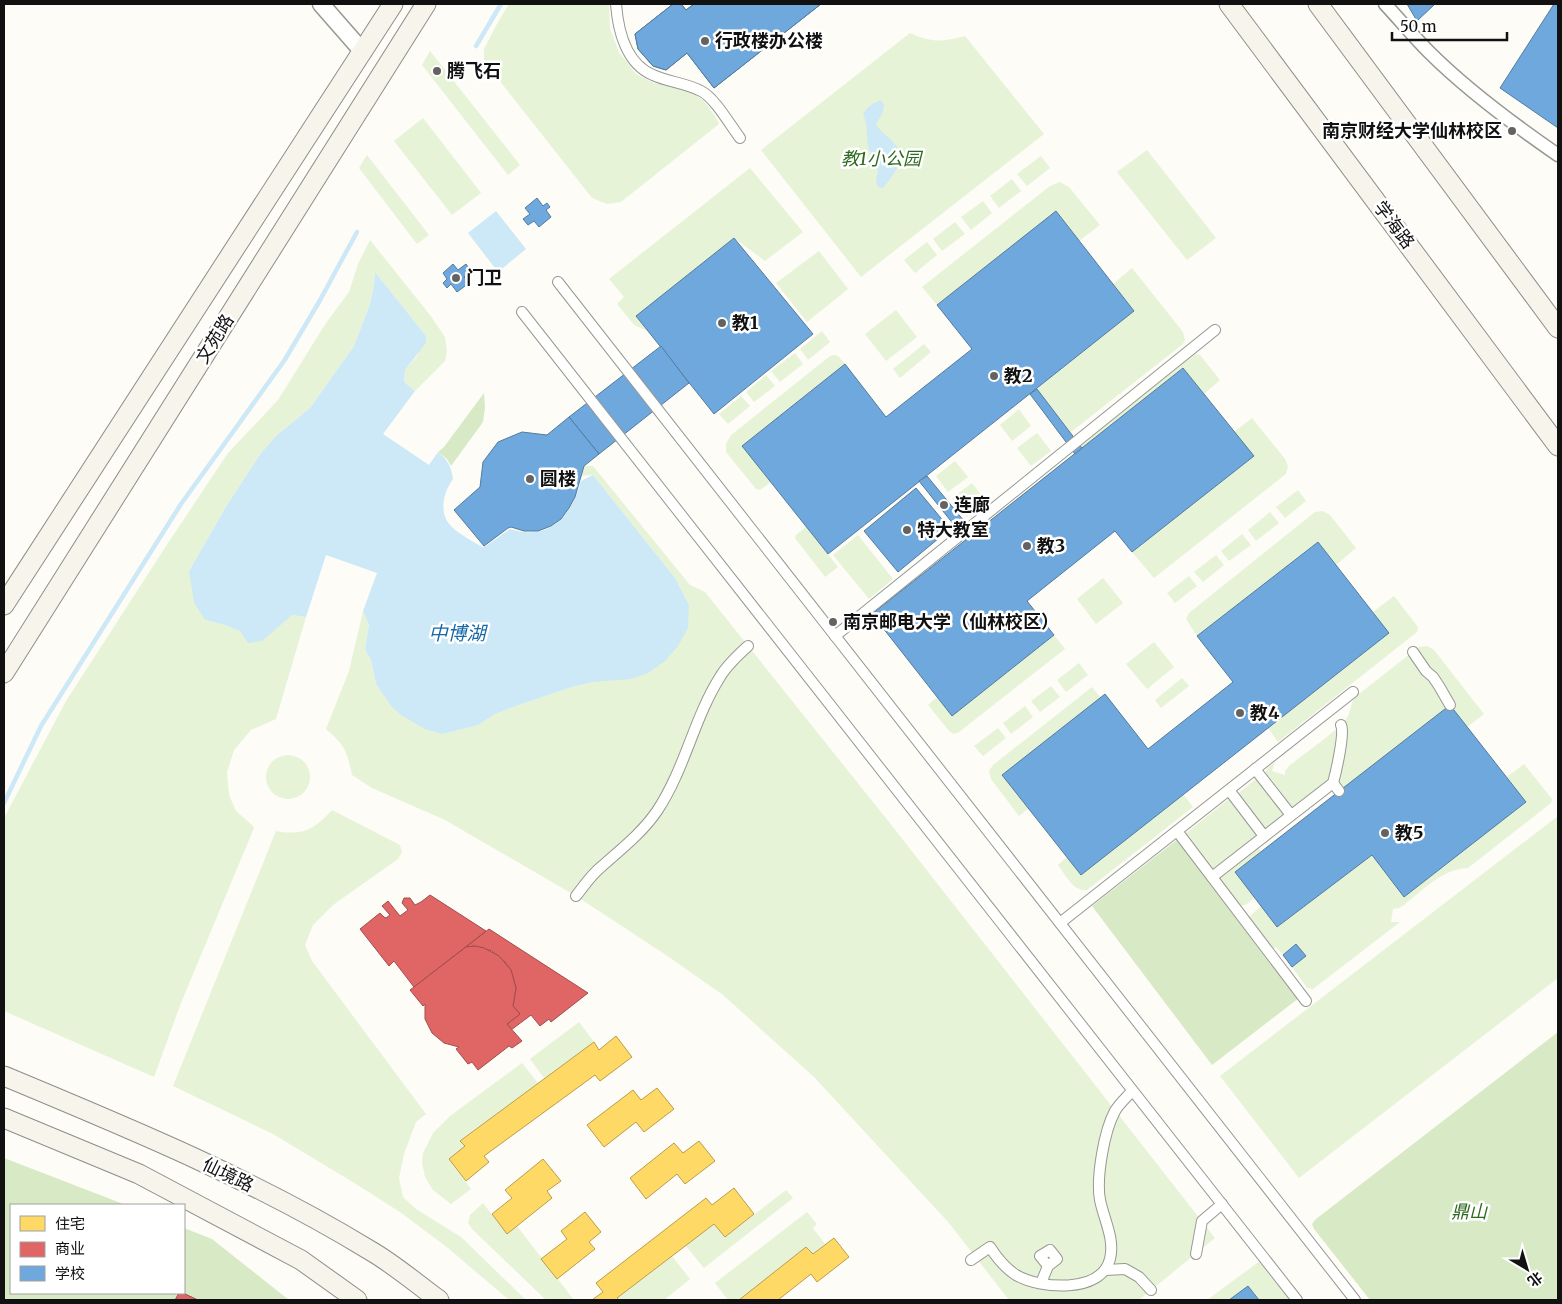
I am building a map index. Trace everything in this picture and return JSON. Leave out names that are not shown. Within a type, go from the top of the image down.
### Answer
[{"type":"main road","name":"文苑路","points":[[4,605],[393,4]]},
{"type":"main road","name":"文苑路","points":[[4,673],[426,4]]},
{"type":"main road","name":"学海路","points":[[1229,4],[1558,446]]},
{"type":"main road","points":[[1318,4],[1558,328]]},
{"type":"main road","name":"仙境路","points":[[4,1076],[145,1135],[277,1198],[373,1251],[439,1300]]},
{"type":"main road","points":[[4,1118],[139,1174],[301,1260],[357,1300]]},
{"type":"street","points":[[321,4],[362,52]]},
{"type":"street","points":[[616,4],[620,34],[638,65],[653,75],[702,91],[740,138]]},
{"type":"street","points":[[1385,4],[1429,52],[1466,86],[1514,125],[1558,155]]},
{"type":"street","points":[[558,282],[1355,1300]]},
{"type":"street","points":[[522,312],[1297,1300]]},
{"type":"street","points":[[835,636],[1215,330]]},
{"type":"street","points":[[576,896],[599,868],[638,834],[657,811],[682,764],[711,693],[721,675],[748,646]]},
{"type":"street","points":[[1413,652],[1426,671],[1433,677],[1450,705]]},
{"type":"street","points":[[1060,923],[1353,692]]},
{"type":"street","points":[[1212,877],[1290,815],[1336,787],[1343,729],[1341,725]]},
{"type":"street","points":[[1255,769],[1290,815]]},
{"type":"street","points":[[1229,790],[1264,836]]},
{"type":"street","points":[[1177,831],[1306,1001]]},
{"type":"street","points":[[971,1260],[990,1247],[996,1257],[1017,1275],[1048,1285],[1064,1286],[1095,1278],[1105,1270],[1110,1259],[1110,1230],[1104,1216],[1098,1183],[1110,1125],[1116,1110],[1132,1091]]},
{"type":"street","points":[[1196,1254],[1202,1221],[1222,1204]]},
{"type":"street","points":[[1041,1283],[1048,1266]]},
{"type":"street","points":[[1105,1270],[1125,1269],[1139,1277],[1151,1290]]},
{"type":"green space","points":[[509,4],[609,4],[610,29],[619,52],[636,74],[654,83],[685,89],[693,93],[704,101],[719,124],[621,202],[607,204],[592,198],[484,61],[484,49]]},
{"type":"green space","name":"教1小公园","points":[[910,33],[931,40],[965,36],[1044,134],[861,277],[761,150]]},
{"type":"green space","points":[[430,51],[520,165],[508,175],[422,65]]},
{"type":"green space","points":[[423,118],[481,193],[452,215],[394,141]]},
{"type":"green space","points":[[1147,150],[1216,238],[1187,260],[1117,172]]},
{"type":"green space","points":[[367,155],[429,235],[417,244],[359,168]]},
{"type":"green space","points":[[1041,156],[1050,168],[1027,186],[1017,174]]},
{"type":"green space","points":[[750,168],[803,232],[765,261],[734,238],[636,316],[648,331],[634,325],[617,304],[624,297],[609,279]]},
{"type":"green space","points":[[1012,179],[1021,191],[999,208],[990,196]]},
{"type":"green space","points":[[1060,182],[1069,187],[1100,225],[1079,241],[1056,212],[937,305],[922,287],[1050,186]]},
{"type":"green space","points":[[983,201],[992,213],[971,230],[961,217]]},
{"type":"green space","points":[[955,222],[965,234],[942,251],[933,239]]},
{"type":"green space","points":[[370,240],[430,315],[445,337],[447,351],[445,361],[415,391],[404,382],[405,370],[417,356],[426,336],[375,272],[370,304],[354,346],[310,408],[276,436],[261,453],[227,505],[189,571],[205,620],[240,631],[292,615],[306,617],[276,719],[251,730],[234,750],[227,772],[229,795],[236,811],[254,828],[181,1003],[154,1077],[4,1011],[4,818],[66,701],[228,453],[278,400],[326,323],[349,292],[358,264]]},
{"type":"green space","points":[[927,242],[937,255],[915,273],[904,260]]},
{"type":"green space","points":[[819,251],[848,289],[807,322],[776,283]]},
{"type":"green space","points":[[1132,268],[1183,332],[1185,340],[1183,344],[1071,432],[1037,389],[1134,311],[1113,284]]},
{"type":"green space","points":[[896,310],[917,337],[886,361],[865,334]]},
{"type":"green space","points":[[822,331],[830,342],[808,360],[800,349]]},
{"type":"green space","points":[[924,344],[931,352],[900,378],[893,369]]},
{"type":"green space","points":[[795,353],[803,364],[780,382],[771,371]]},
{"type":"green space","points":[[1195,354],[1200,355],[1220,380],[1204,394],[1183,368],[1082,448],[1079,444]]},
{"type":"green space","points":[[830,356],[838,356],[845,364],[742,446],[771,482],[760,490],[756,489],[726,452],[726,444],[731,435]]},
{"type":"green space","points":[[766,375],[775,386],[754,402],[746,392]]},
{"type":"green space","points":[[484,393],[485,408],[483,422],[451,466],[447,459],[438,452],[444,447]]},
{"type":"green space","points":[[741,396],[750,406],[728,424],[719,414]]},
{"type":"green space","points":[[1019,409],[1031,426],[1012,441],[1000,425]]},
{"type":"green space","points":[[1252,418],[1285,459],[1288,466],[1286,474],[1154,578],[1132,552],[1253,456],[1234,432]]},
{"type":"green space","points":[[1037,433],[1051,451],[1031,466],[1017,448]]},
{"type":"green space","points":[[955,461],[968,477],[948,492],[936,476]]},
{"type":"green space","points":[[584,466],[593,466],[690,585],[705,592],[889,822],[1215,1238],[1139,1300],[1009,1300],[949,1223],[814,1077],[723,995],[576,896],[445,820],[372,788],[352,775],[344,749],[326,729],[349,671],[363,611],[369,625],[365,650],[371,660],[376,684],[383,694],[443,734],[478,725],[495,714],[513,707],[593,682],[687,628],[689,605],[675,578],[593,475],[581,476]]},
{"type":"green space","points":[[972,483],[986,501],[967,517],[952,498]]},
{"type":"green space","points":[[1298,490],[1306,501],[1285,518],[1276,507]]},
{"type":"green space","points":[[1323,511],[1330,515],[1356,548],[1336,565],[1317,542],[1197,636],[1186,619],[1189,613],[1315,512]]},
{"type":"green space","points":[[1270,512],[1279,523],[1256,541],[1248,530]]},
{"type":"green space","points":[[806,527],[838,567],[825,577],[795,538]]},
{"type":"green space","points":[[1242,534],[1251,545],[1229,561],[1221,551]]},
{"type":"green space","points":[[858,535],[893,579],[869,599],[833,555]]},
{"type":"green space","points":[[1216,555],[1224,565],[1203,582],[1194,572]]},
{"type":"green space","points":[[1189,576],[1197,586],[1175,603],[1167,593]]},
{"type":"green space","points":[[1103,578],[1123,603],[1096,624],[1077,599]]},
{"type":"green space","points":[[1394,596],[1418,627],[1417,632],[1278,742],[1268,728],[1389,633],[1373,612]]},
{"type":"green space","points":[[1054,635],[1065,649],[959,732],[954,734],[949,731],[928,705],[937,697],[952,715]]},
{"type":"green space","points":[[1154,642],[1174,667],[1147,689],[1126,664]]},
{"type":"green space","points":[[1427,646],[1434,650],[1484,714],[1467,727],[1449,705],[1343,789],[1334,778],[1294,808],[1289,807],[1265,776],[1268,768],[1275,762],[1272,771],[1285,775],[1285,771],[1289,766],[1330,735],[1344,721],[1348,716],[1355,697],[1419,647]]},
{"type":"green space","points":[[1079,663],[1088,675],[1066,692],[1057,680]]},
{"type":"green space","points":[[1182,678],[1189,686],[1161,708],[1155,700]]},
{"type":"green space","points":[[1051,686],[1060,697],[1040,712],[1031,701]]},
{"type":"green space","points":[[1092,687],[1101,698],[1029,808],[1019,816],[991,779],[989,771],[993,765]]},
{"type":"green space","points":[[1025,706],[1033,717],[1011,734],[1003,723]]},
{"type":"green space","points":[[998,728],[1006,738],[983,756],[974,746]]},
{"type":"green space","points":[[292,755],[304,761],[309,768],[309,786],[304,793],[297,798],[284,799],[276,796],[269,789],[266,773],[269,765],[276,758]]},
{"type":"green space","points":[[1524,764],[1552,799],[1551,803],[1468,868],[1459,869],[1441,876],[1404,905],[1393,909],[1391,922],[1400,922],[1313,989],[1307,988],[1292,967],[1306,956],[1297,945],[1283,955],[1276,947],[1272,950],[1250,922],[1249,917],[1261,906],[1278,927],[1372,855],[1404,897],[1526,802],[1507,777]]},
{"type":"green space","points":[[1256,779],[1285,815],[1266,830],[1237,794]]},
{"type":"green space","points":[[1183,794],[1193,807],[1087,890],[1082,890],[1074,885],[1058,865],[1067,857],[1081,874]]},
{"type":"green space","points":[[1229,799],[1258,836],[1214,870],[1186,833]]},
{"type":"green space","points":[[332,810],[400,845],[402,852],[398,859],[333,905],[313,925],[305,945],[312,961],[426,1114],[416,1122],[404,1154],[399,1178],[403,1197],[416,1209],[461,1237],[526,1300],[509,1300],[448,1248],[400,1212],[356,1184],[273,1134],[173,1086],[276,831],[301,832],[308,830],[320,822]]},
{"type":"green space","points":[[1558,816],[1558,978],[1299,1178],[1220,1076]]},
{"type":"green space","points":[[1178,839],[1299,998],[1212,1065],[1092,906]]},
{"type":"green space","points":[[1254,846],[1259,848],[1261,852],[1235,872],[1255,898],[1240,906],[1219,880],[1218,876]]},
{"type":"green space","points":[[579,1022],[594,1042],[544,1078],[530,1059]]},
{"type":"green space","name":"鼎山","points":[[1558,1032],[1558,1300],[1370,1300],[1312,1224]]},
{"type":"green space","points":[[522,1063],[538,1083],[460,1140],[465,1146],[449,1159],[471,1189],[451,1204],[433,1190],[425,1177],[422,1163],[423,1153],[433,1133],[450,1116]]},
{"type":"green space","points":[[4,1158],[123,1204],[10,1204],[10,1294],[185,1294],[185,1228],[212,1239],[289,1300],[4,1300]]},
{"type":"green space","points":[[786,1190],[793,1198],[704,1268],[685,1245],[714,1224],[725,1237]]},
{"type":"green space","points":[[483,1203],[507,1234],[517,1226],[574,1300],[546,1300],[472,1229],[468,1223],[470,1215]]},
{"type":"green space","points":[[807,1212],[817,1224],[813,1228],[825,1244],[813,1254],[806,1247],[739,1300],[728,1300],[715,1283]]},
{"type":"green space","points":[[672,1256],[690,1279],[664,1300],[619,1300],[617,1298]]},
{"type":"green space","points":[[1260,1261],[1292,1300],[1259,1300],[1248,1286],[1229,1300],[1207,1300]]},
{"type":"water","points":[[881,100],[884,105],[883,112],[876,124],[895,145],[900,157],[897,169],[883,188],[878,187],[876,182],[878,171],[868,147],[866,122],[863,114],[871,105]]},
{"type":"water","points":[[496,211],[526,249],[498,272],[468,233]]},
{"type":"water","name":"中博湖","points":[[375,272],[426,336],[426,343],[405,370],[404,382],[415,391],[383,434],[429,465],[438,452],[447,461],[453,479],[443,503],[448,522],[459,533],[482,547],[510,529],[536,532],[546,529],[555,524],[569,510],[581,481],[593,475],[675,578],[689,605],[688,628],[678,646],[665,661],[648,673],[631,679],[593,682],[572,687],[495,714],[478,725],[443,734],[425,729],[401,715],[392,707],[376,684],[371,660],[365,650],[369,625],[363,611],[377,573],[326,555],[306,617],[292,615],[262,641],[248,643],[240,631],[205,620],[194,602],[189,571],[227,505],[261,453],[276,436],[310,408],[354,346],[370,304]]},
{"type":"building: 住宅","points":[[616,1036],[632,1057],[600,1081],[595,1075],[484,1156],[489,1162],[466,1181],[449,1159],[465,1146],[460,1141],[594,1042],[599,1050]]},
{"type":"building: 住宅","points":[[657,1088],[674,1109],[644,1132],[636,1122],[604,1147],[587,1125],[633,1090],[641,1100]]},
{"type":"building: 住宅","points":[[699,1141],[715,1161],[685,1184],[677,1174],[646,1199],[630,1178],[674,1143],[683,1153]]},
{"type":"building: 住宅","points":[[543,1159],[561,1181],[547,1191],[552,1198],[507,1234],[492,1214],[512,1198],[505,1190]]},
{"type":"building: 住宅","points":[[734,1188],[754,1214],[725,1237],[714,1224],[617,1298],[619,1300],[592,1300],[603,1292],[596,1283],[706,1198],[712,1205]]},
{"type":"building: 住宅","points":[[585,1212],[601,1232],[589,1242],[595,1249],[557,1279],[541,1259],[567,1239],[561,1231]]},
{"type":"building: 住宅","points":[[834,1238],[849,1257],[817,1282],[811,1274],[778,1300],[739,1300],[806,1247],[813,1254]]},
{"type":"building: 商业","points":[[430,895],[486,931],[414,987],[394,961],[389,966],[360,929],[380,913],[386,918],[390,915],[382,906],[388,901],[400,916],[408,910],[402,903],[404,898],[410,898],[415,905]]},
{"type":"building: 商业","points":[[489,929],[588,993],[551,1022],[549,1019],[540,1026],[531,1015],[511,1030],[507,1024],[520,1014],[513,1006],[516,988],[511,970],[492,951],[475,946],[466,947]]},
{"type":"building: 商业","points":[[466,947],[484,948],[499,956],[511,970],[516,988],[513,1006],[520,1014],[507,1024],[522,1041],[512,1048],[509,1046],[478,1070],[472,1062],[468,1064],[456,1049],[459,1047],[444,1043],[432,1033],[425,1019],[425,1004],[423,1006],[410,990]]},
{"type":"building: 商业","points":[[178,1294],[185,1294],[198,1300],[175,1300]]},
{"type":"building: 学校","name":"行政楼办公楼","points":[[673,4],[681,4],[686,10],[694,4],[821,4],[714,88],[687,53],[666,70],[653,66],[638,49],[635,34]]},
{"type":"building: 学校","name":"行政楼办公楼","points":[[673,4],[681,4],[686,10],[694,4],[821,4],[714,88],[687,53],[666,70],[653,66],[638,49],[635,34]]},
{"type":"building: 学校","points":[[1407,4],[1435,4],[1417,21]]},
{"type":"building: 学校","points":[[1554,4],[1558,4],[1558,128],[1500,88]]},
{"type":"building: 学校","name":"门卫","points":[[537,198],[543,206],[547,203],[550,207],[546,210],[551,217],[539,227],[534,221],[528,225],[523,219],[530,214],[525,208]]},
{"type":"building: 学校","name":"教2","points":[[1056,211],[1134,311],[828,554],[742,446],[845,364],[886,417],[972,349],[937,305]]},
{"type":"building: 学校","name":"教1","points":[[734,238],[813,334],[714,414],[636,316]]},
{"type":"building: 学校","name":"门卫","points":[[453,264],[458,270],[466,264],[471,271],[464,277],[469,283],[457,292],[451,284],[447,288],[443,283],[447,279],[443,273]]},
{"type":"building: 学校","points":[[661,346],[689,383],[599,454],[569,417]]},
{"type":"building: 学校","name":"教3","points":[[1183,368],[1254,456],[1132,552],[1115,531],[1027,601],[1054,635],[952,716],[872,614]]},
{"type":"building: 学校","points":[[1037,389],[1082,448],[1075,454],[1030,394]]},
{"type":"building: 学校","name":"圆楼","points":[[569,417],[599,454],[584,466],[575,497],[569,508],[561,519],[551,526],[538,531],[524,531],[511,527],[484,546],[454,510],[480,487],[483,462],[498,442],[522,432],[547,435]]},
{"type":"building: 学校","name":"连廊","points":[[927,476],[974,533],[966,540],[919,481]]},
{"type":"building: 学校","name":"特大教室","points":[[916,488],[950,529],[898,572],[864,531]]},
{"type":"building: 学校","name":"教4","points":[[1318,542],[1389,633],[1081,875],[1002,775],[1105,694],[1148,749],[1233,682],[1197,636]]},
{"type":"building: 学校","name":"教5","points":[[1450,705],[1526,802],[1404,897],[1372,855],[1277,927],[1235,872]]},
{"type":"building: 学校","points":[[1296,944],[1306,956],[1292,967],[1283,955]]},
{"type":"building: 学校","points":[[1248,1286],[1259,1300],[1229,1300]]},
{"type":"waterway","points":[[476,46],[501,4]]},
{"type":"waterway","points":[[4,803],[41,726],[181,504],[284,361],[357,232]]},
{"type":"place","name":"行政楼办公楼","points":[[705,41]]},
{"type":"place","name":"腾飞石","points":[[437,71]]},
{"type":"place","name":"南京财经大学仙林校区","points":[[1512,131]]},
{"type":"place","name":"门卫","points":[[456,278]]},
{"type":"place","name":"教1","points":[[722,323]]},
{"type":"place","name":"教2","points":[[994,376]]},
{"type":"place","name":"圆楼","points":[[530,479]]},
{"type":"place","name":"连廊","points":[[944,505]]},
{"type":"place","name":"特大教室","points":[[907,530]]},
{"type":"place","name":"教3","points":[[1027,546]]},
{"type":"place","name":"南京邮电大学（仙林校区）","points":[[833,622]]},
{"type":"place","name":"教4","points":[[1240,713]]},
{"type":"place","name":"教5","points":[[1385,833]]}]
